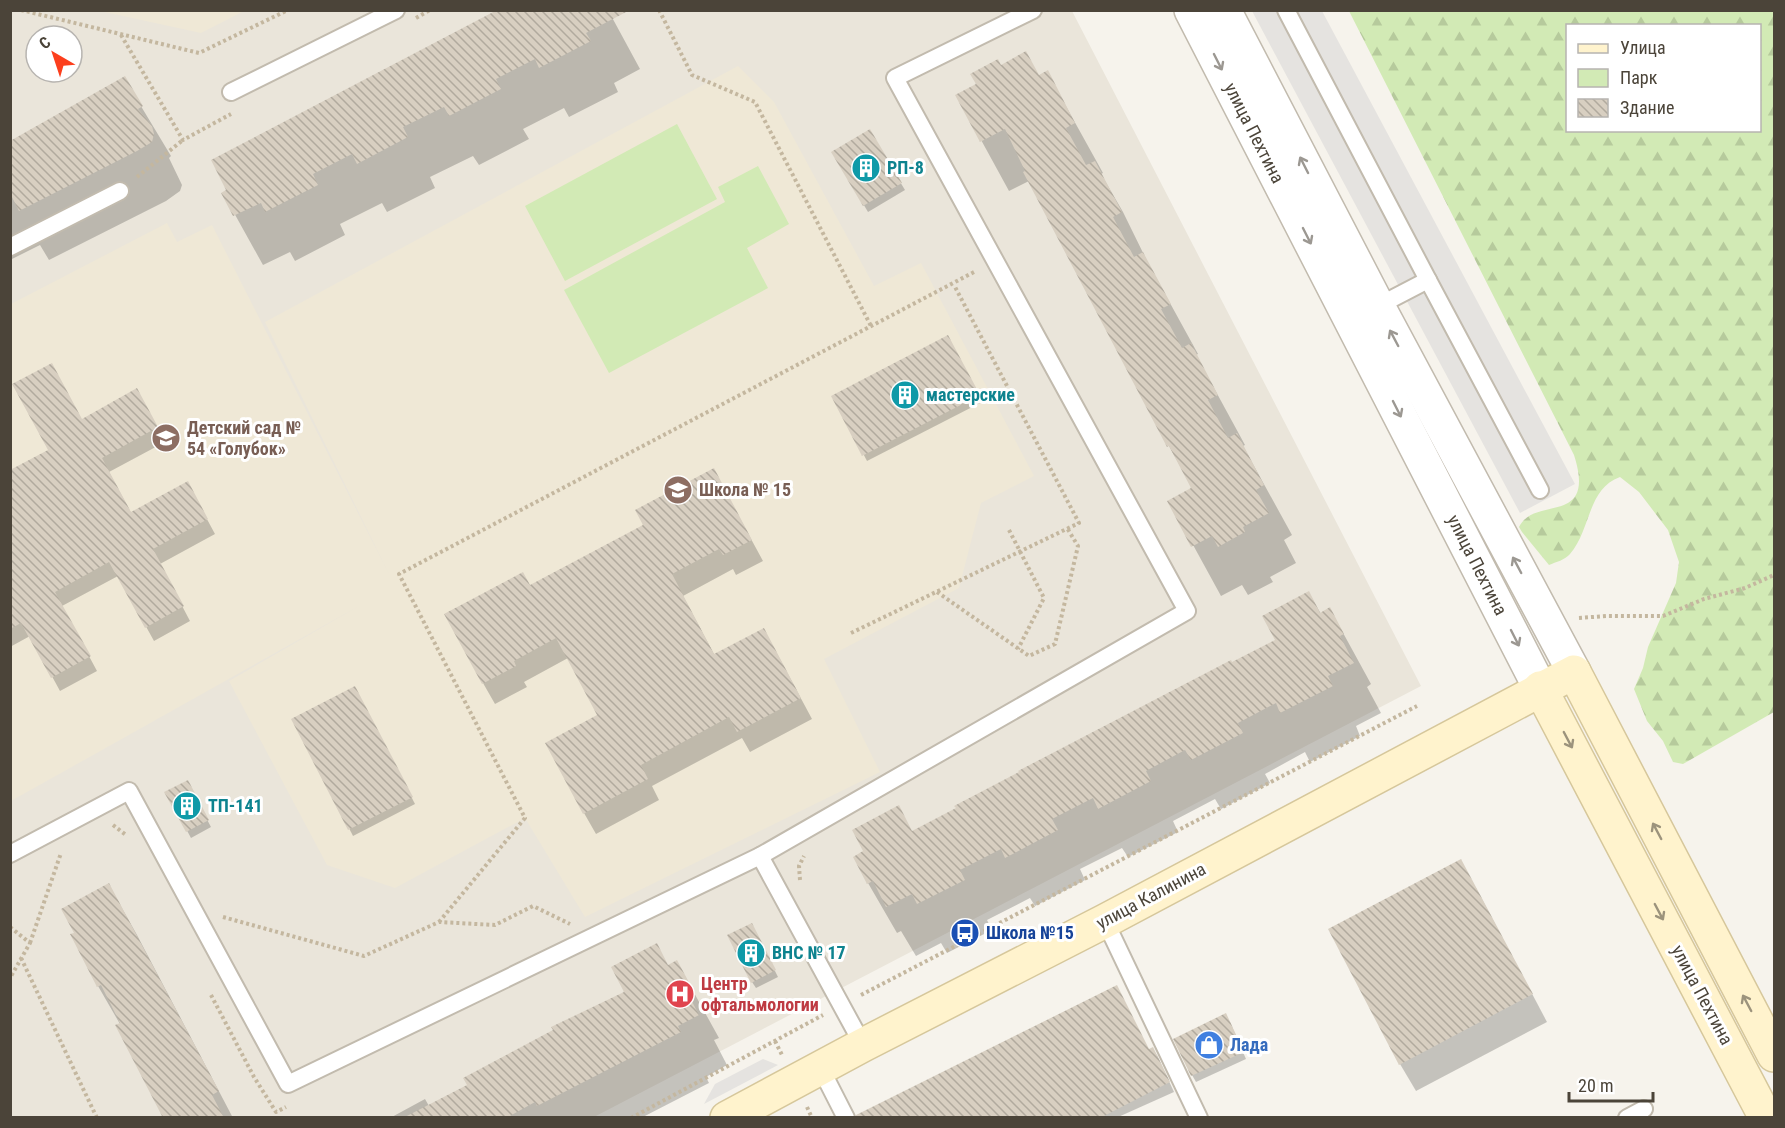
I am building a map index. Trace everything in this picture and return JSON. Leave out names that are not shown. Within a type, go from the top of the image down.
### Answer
[{"type":"street","name":"улица Пехтина","points":[[1191,10],[1540,688],[1767,1118]]},
{"type":"street","name":"улица Пехтина","points":[[1224,10],[1378,306],[1771,1039]]},
{"type":"street","name":"улица Калинина","points":[[727,1118],[863,1045],[1105,921],[1540,688],[1574,672]]},
{"type":"lane","points":[[231,92],[396,10]]},
{"type":"lane","points":[[10,854],[129,791],[288,1084],[760,856],[1187,611],[895,78],[1033,10]]},
{"type":"lane","points":[[1286,10],[1540,490]]},
{"type":"lane","points":[[10,247],[120,191]]},
{"type":"lane","points":[[1378,306],[1428,280]]},
{"type":"lane","points":[[760,856],[863,1045]]},
{"type":"lane","points":[[1105,921],[1199,1118]]},
{"type":"lane","points":[[820,1069],[846,1118]]},
{"type":"lane","points":[[1627,1118],[1644,1109]]},
{"type":"path","points":[[21,10],[199,53],[288,10]]},
{"type":"path","points":[[660,10],[692,75],[755,102],[871,326]]},
{"type":"path","points":[[120,191],[183,140]]},
{"type":"path","points":[[197,916],[206,912],[364,956],[439,922],[525,818],[399,574],[871,326],[954,285],[995,260]]},
{"type":"path","points":[[851,633],[1079,523],[954,285]]},
{"type":"path","points":[[936,592],[1029,656],[1055,644],[1078,546],[1067,528]]},
{"type":"path","points":[[1009,530],[1044,598],[1018,649]]},
{"type":"path","points":[[1549,625],[1581,617],[1663,616],[1704,599],[1745,588],[1774,575]]},
{"type":"path","points":[[631,1118],[841,1005],[1417,706]]},
{"type":"path","points":[[104,827],[113,825],[130,838]]},
{"type":"path","points":[[10,978],[30,943],[63,850]]},
{"type":"path","points":[[805,890],[800,880],[800,866],[810,851]]},
{"type":"path","points":[[439,922],[495,925],[533,906],[594,936]]},
{"type":"path","points":[[10,927],[30,943]]},
{"type":"path","points":[[21,958],[97,1118]]},
{"type":"path","points":[[856,985],[861,995]]},
{"type":"path","points":[[211,994],[254,1077],[276,1112],[286,1107]]},
{"type":"path","points":[[817,1009],[821,1016]]},
{"type":"shaded area","points":[[244,10],[201,33],[100,11]]},
{"type":"shaded area","points":[[10,11],[1072,11],[1421,686],[594,1117],[11,1117]]},
{"type":"shaded area","points":[[1252,11],[1322,11],[1575,484],[1520,513]]},
{"type":"shaded area","name":"Школа № 15","points":[[738,66],[774,102],[874,286],[921,263],[1034,476],[981,503],[959,588],[824,659],[880,772],[585,917],[525,818],[395,888],[327,865],[229,681],[359,606],[11,801],[11,304],[167,223],[177,242],[212,225],[389,574],[265,322]]},
{"type":"shaded area","points":[[763,1059],[778,1065],[704,1104],[715,1084]]},
{"type":"green space","points":[[1349,11],[1774,11],[1774,712],[1683,764],[1673,762],[1663,741],[1647,721],[1634,689],[1643,668],[1648,647],[1676,583],[1679,562],[1668,530],[1639,492],[1620,477],[1601,491],[1577,544],[1563,559],[1549,565],[1519,527],[1537,512],[1571,501],[1577,492],[1579,477],[1574,455]]},
{"type":"green space","points":[[677,124],[717,199],[565,281],[525,206]]},
{"type":"green space","points":[[758,166],[789,224],[747,248],[768,288],[609,373],[564,290],[725,202],[718,187]]},
{"type":"building","points":[[497,10],[630,10],[586,33],[591,41],[539,68],[535,59],[496,79],[501,89],[449,116],[444,107],[403,127],[408,137],[357,164],[352,154],[313,174],[318,185],[265,212],[261,203],[233,216],[221,193],[226,190],[211,160]]},
{"type":"building","points":[[1026,51],[1039,75],[1048,70],[1075,123],[1066,128],[1086,165],[1095,161],[1122,212],[1113,217],[1134,257],[1143,252],[1171,304],[1161,309],[1182,348],[1191,343],[1218,395],[1208,400],[1228,438],[1237,433],[1264,485],[1256,490],[1269,513],[1243,527],[1245,532],[1218,547],[1212,536],[1191,547],[1167,501],[1191,488],[1169,446],[1167,447],[1023,172],[1025,171],[1005,129],[980,142],[955,95],[976,84],[970,74],[998,59],[1001,65]]},
{"type":"building","points":[[125,76],[143,106],[138,109],[152,126],[154,134],[152,142],[19,211],[10,193],[10,141]]},
{"type":"building","name":"РП-8","points":[[870,129],[902,183],[863,206],[831,152]]},
{"type":"building","name":"мастерские","points":[[948,335],[980,395],[862,456],[831,396]]},
{"type":"building","points":[[52,363],[82,419],[137,388],[158,427],[102,458],[131,512],[188,481],[208,519],[153,549],[184,606],[145,628],[109,562],[55,592],[91,656],[51,678],[21,623],[10,629],[10,470],[48,450],[12,384]]},
{"type":"building","points":[[714,468],[752,540],[723,555],[719,549],[672,574],[714,654],[764,628],[801,698],[737,732],[729,717],[641,765],[648,779],[583,814],[545,743],[597,715],[556,638],[514,661],[516,666],[482,684],[444,614],[523,572],[530,585],[643,525],[635,510]]},
{"type":"building","points":[[1309,591],[1320,613],[1330,607],[1344,634],[1340,636],[1354,663],[1328,676],[1333,686],[1280,713],[1276,703],[1238,723],[1243,733],[1191,760],[1185,750],[1146,771],[1151,781],[1098,809],[1093,798],[1052,819],[1058,830],[1005,858],[1001,849],[960,870],[965,880],[917,904],[912,894],[886,907],[873,881],[867,884],[853,857],[863,851],[852,830],[899,805],[912,831],[956,808],[954,806],[1018,771],[1231,660],[1232,662],[1275,640],[1262,616]]},
{"type":"building","points":[[355,686],[413,797],[348,830],[291,719]]},
{"type":"building","name":"ТП-141","points":[[188,780],[209,820],[186,832],[164,792]]},
{"type":"building","points":[[1461,859],[1533,994],[1399,1065],[1328,929]]},
{"type":"building","points":[[109,883],[219,1091],[212,1095],[224,1118],[163,1118],[115,1025],[120,1023],[101,985],[97,987],[70,934],[74,933],[61,909]]},
{"type":"building","name":"ВНС № 17","points":[[752,923],[776,970],[751,983],[727,935]]},
{"type":"building","points":[[657,943],[668,965],[677,960],[692,988],[686,990],[699,1015],[678,1026],[681,1032],[537,1106],[535,1102],[506,1118],[403,1118],[467,1085],[463,1078],[553,1030],[551,1027],[624,992],[611,967]]},
{"type":"building","points":[[1117,985],[1149,1049],[1153,1047],[1170,1082],[1100,1118],[856,1118],[856,1115]]},
{"type":"building","name":"Лада","points":[[1226,1013],[1244,1052],[1191,1076],[1173,1039]]},
{"type":"place","name":"РП-8","points":[[866,168]]},
{"type":"place","name":"мастерские","points":[[905,395]]},
{"type":"place","name":"Детский сад № 54 «Голубок»","points":[[166,438]]},
{"type":"place","name":"Школа № 15","points":[[678,490]]},
{"type":"place","name":"ТП-141","points":[[187,806]]},
{"type":"place","name":"Школа №15","points":[[965,933]]},
{"type":"place","name":"ВНС № 17","points":[[751,953]]},
{"type":"place","name":"Центр офтальмологии","points":[[680,994]]},
{"type":"place","name":"Лада","points":[[1209,1045]]}]
